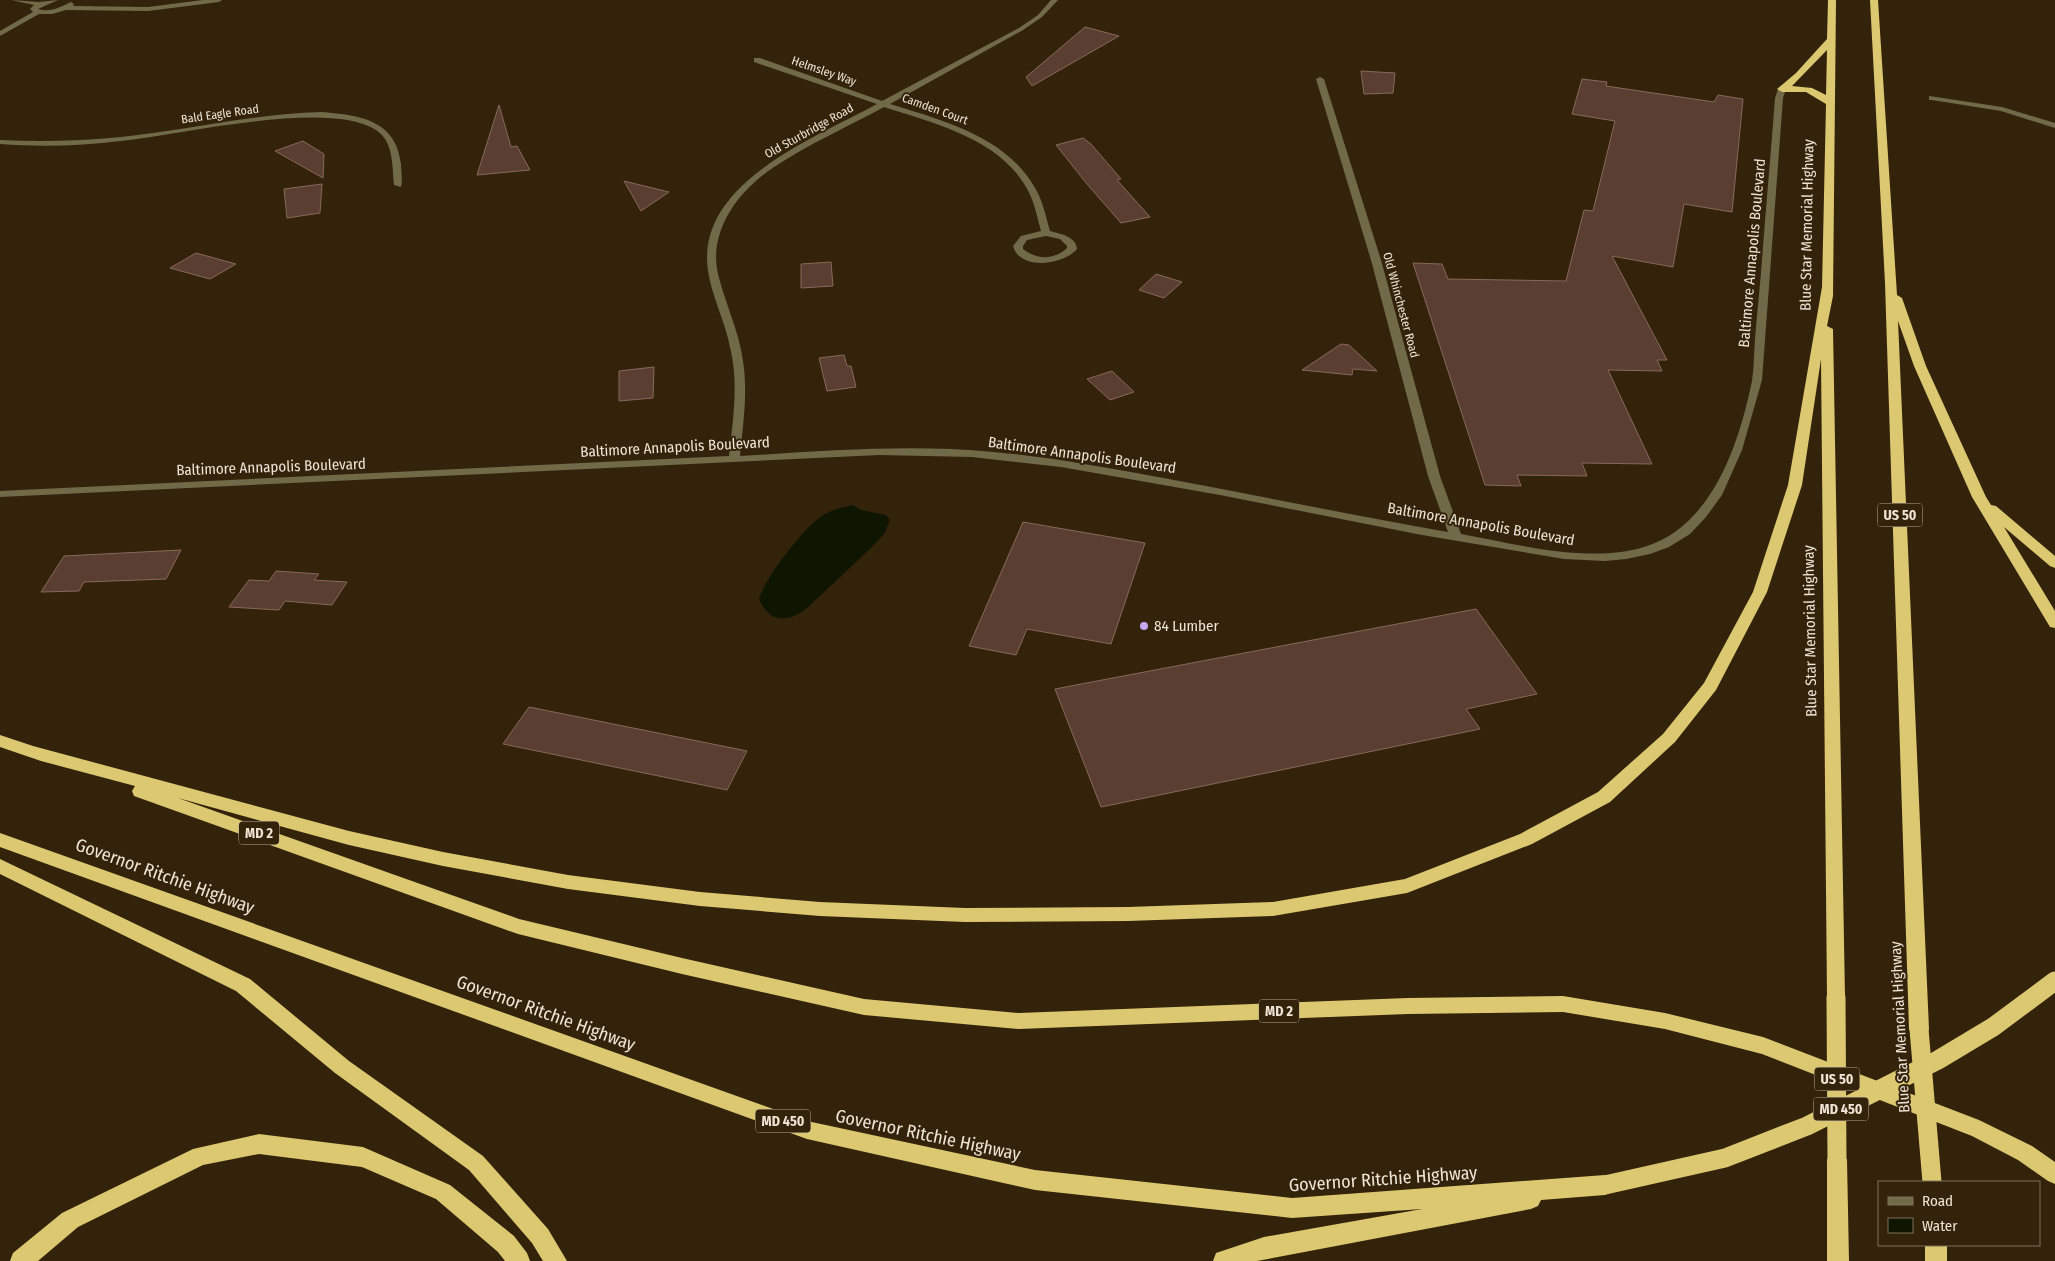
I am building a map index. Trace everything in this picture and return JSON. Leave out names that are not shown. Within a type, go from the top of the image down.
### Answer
[{"type":"highway","name":"Blue Star Memorial Highway","points":[[1832,0],[1827,287],[1838,1261]]},
{"type":"highway","name":"Blue Star Memorial Highway","points":[[1874,0],[1891,283],[1919,1029],[1932,1181]]},
{"type":"highway","points":[[1782,89],[1799,75],[1832,40]]},
{"type":"highway","points":[[1782,89],[1794,88],[1819,93],[1830,104]]},
{"type":"highway","points":[[1891,283],[1920,366],[1979,497],[2055,623]]},
{"type":"highway","points":[[33,752],[349,838],[443,859],[568,882],[700,899],[820,908],[966,915],[1128,914],[1272,910],[1407,886],[1526,838],[1604,798],[1669,738],[1710,686],[1760,592],[1795,485],[1827,287]]},
{"type":"highway","points":[[1979,497],[2055,563]]},
{"type":"highway","name":"MD 2","points":[[0,741],[518,926],[682,966],[864,1007],[1019,1021],[1408,1006],[1563,1004],[1665,1022],[1763,1046],[1979,1129],[2025,1153],[2055,1174]]},
{"type":"highway","name":"Governor Ritchie Highway","points":[[0,840],[807,1130],[1026,1178],[1292,1208],[1605,1186],[1725,1158],[1807,1126],[1938,1060],[1993,1027],[2055,981]]},
{"type":"highway","points":[[0,866],[243,985],[342,1067],[476,1163],[540,1236],[556,1261]]},
{"type":"highway","points":[[21,1261],[70,1220],[128,1191],[200,1156],[259,1144],[364,1157],[443,1192],[506,1244],[519,1261]]},
{"type":"highway","points":[[1224,1261],[1264,1248],[1605,1186]]},
{"type":"highway","points":[[1936,1246],[1936,1261]]},
{"type":"street","points":[[14,0],[48,12],[65,4],[148,9],[219,0]]},
{"type":"street","points":[[0,34],[38,8],[55,0]]},
{"type":"street","name":"Old Sturbridge Road","points":[[734,458],[741,393],[738,362],[732,330],[713,272],[712,242],[717,225],[730,203],[746,184],[771,165],[1021,29],[1040,16],[1055,0]]},
{"type":"street","name":"Helmsley Way","points":[[757,60],[883,104]]},
{"type":"street","name":"Old Whinchester Road","points":[[1320,79],[1376,260],[1434,476],[1456,537]]},
{"type":"street","name":"Baltimore Annapolis Boulevard","points":[[0,494],[734,458],[879,452],[953,453],[1027,458],[1163,481],[1564,556],[1597,557],[1624,554],[1664,544],[1688,530],[1705,513],[1718,492],[1730,465],[1745,423],[1757,380],[1779,98],[1782,89]]},
{"type":"street","points":[[1932,98],[2002,109],[2055,126]]},
{"type":"street","name":"Camden Court","points":[[883,104],[931,118],[961,130],[1002,156],[1028,184],[1037,201],[1046,233]]},
{"type":"street","name":"Bald Eagle Road","points":[[0,142],[52,144],[111,140],[275,118],[337,116],[362,120],[378,128],[387,136],[394,145],[398,185]]},
{"type":"street","points":[[1046,233],[1063,237],[1072,245],[1072,249],[1062,257],[1044,260],[1028,257],[1019,250],[1018,246],[1024,238],[1046,233]]},
{"type":"water","points":[[853,505],[861,510],[886,515],[890,520],[884,534],[799,614],[792,617],[779,618],[768,613],[759,599],[769,578],[786,554],[823,515]]},
{"type":"building","points":[[1085,27],[1119,36],[1032,86],[1026,77]]},
{"type":"building","points":[[1361,71],[1395,73],[1393,93],[1364,94]]},
{"type":"building","points":[[1582,79],[1607,82],[1606,86],[1714,102],[1718,95],[1743,99],[1732,212],[1684,204],[1673,267],[1612,256],[1667,360],[1657,360],[1662,371],[1608,370],[1652,464],[1582,463],[1587,476],[1517,475],[1521,486],[1485,485],[1413,263],[1442,264],[1448,279],[1566,281],[1584,210],[1593,211],[1615,121],[1572,114]]},
{"type":"building","points":[[499,105],[511,147],[517,146],[530,170],[477,175]]},
{"type":"building","points":[[1083,138],[1091,144],[1121,179],[1117,180],[1150,217],[1121,223],[1056,145]]},
{"type":"building","points":[[303,141],[324,154],[323,178],[275,151]]},
{"type":"building","points":[[624,181],[669,192],[641,211]]},
{"type":"building","points":[[322,184],[320,213],[287,218],[284,189]]},
{"type":"building","points":[[196,253],[236,264],[210,279],[170,268]]},
{"type":"building","points":[[831,262],[833,286],[801,288],[801,264]]},
{"type":"building","points":[[1156,274],[1182,282],[1164,298],[1139,290]]},
{"type":"building","points":[[1341,344],[1349,345],[1377,371],[1353,369],[1352,375],[1302,370]]},
{"type":"building","points":[[844,355],[847,366],[851,366],[856,387],[827,391],[819,358]]},
{"type":"building","points":[[654,367],[653,398],[619,401],[619,371]]},
{"type":"building","points":[[1112,371],[1134,392],[1110,400],[1087,379]]},
{"type":"building","points":[[1023,522],[1145,543],[1111,644],[1027,629],[1016,655],[969,646]]},
{"type":"building","points":[[181,550],[166,579],[84,582],[79,591],[41,592],[64,556]]},
{"type":"building","points":[[276,571],[319,574],[314,580],[347,582],[332,605],[285,601],[279,610],[229,607],[249,580],[269,581]]},
{"type":"building","points":[[1476,609],[1537,694],[1466,709],[1480,729],[1101,807],[1055,689]]},
{"type":"building","points":[[529,707],[747,751],[727,790],[503,744]]},
{"type":"place","name":"84 Lumber","points":[[1144,626]]}]
